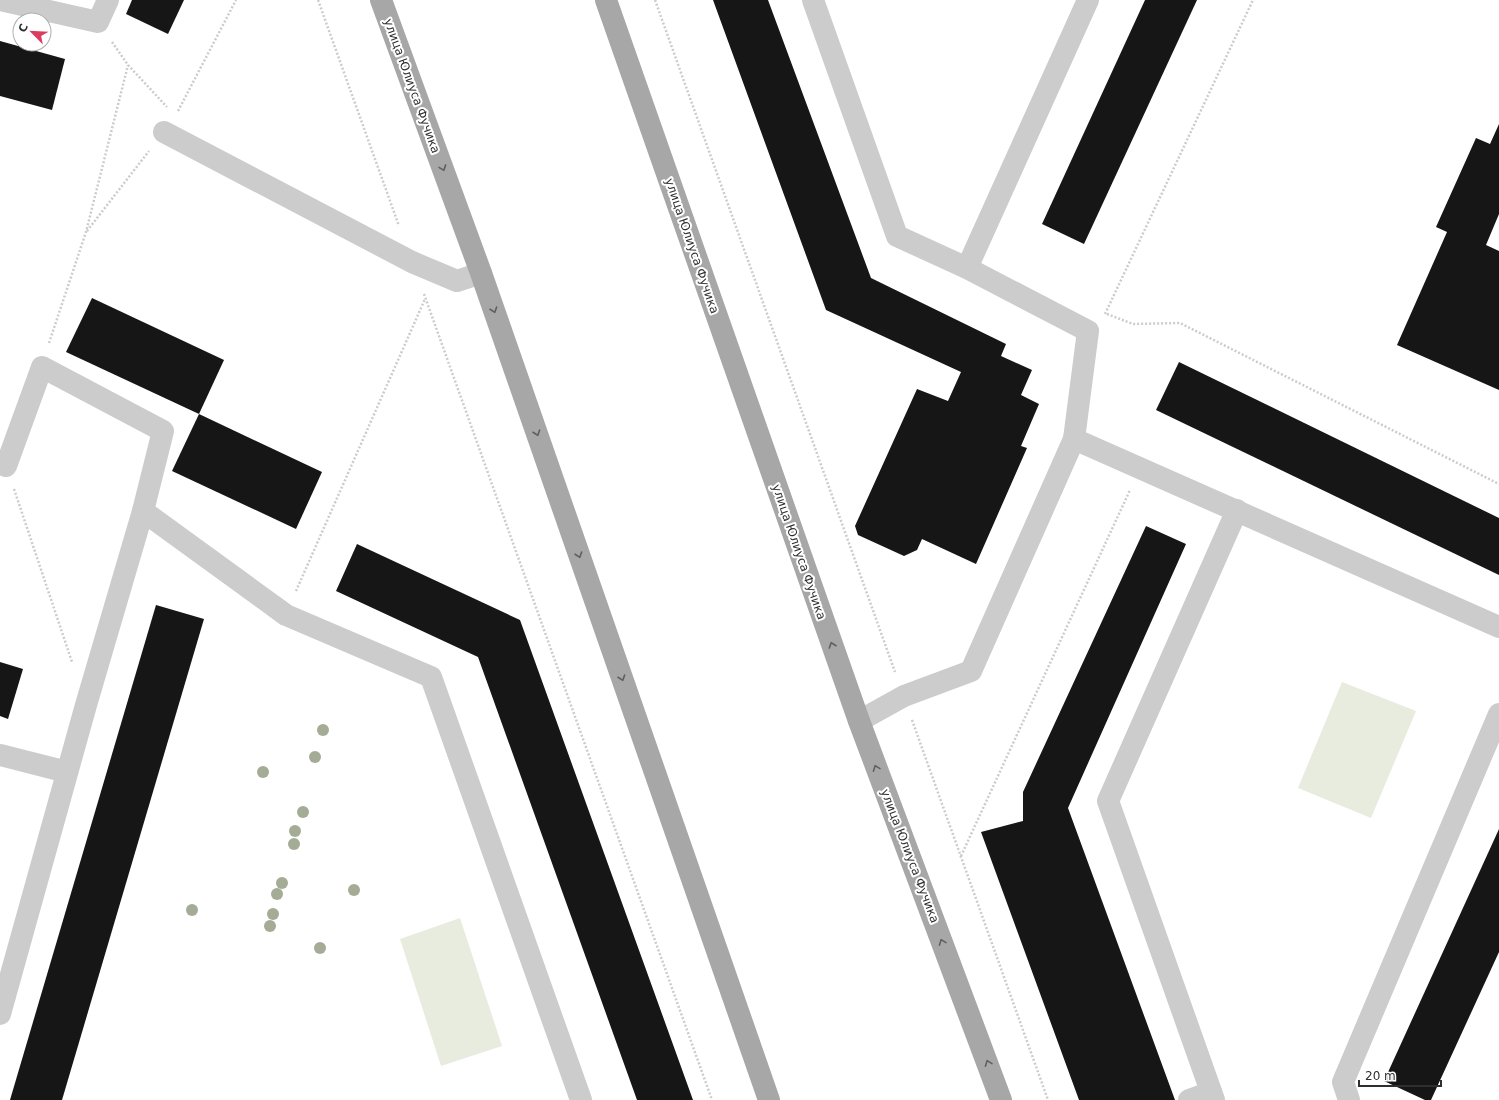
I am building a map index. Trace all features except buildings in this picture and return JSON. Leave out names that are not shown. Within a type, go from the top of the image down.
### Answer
[{"type":"main road","name":"улица Юлиуса Фучика","points":[[381,0],[481,273],[769,1100]]},
{"type":"main road","name":"улица Юлиуса Фучика","points":[[606,0],[859,721],[1001,1100]]},
{"type":"lane","points":[[0,0],[98,22],[108,0]]},
{"type":"lane","points":[[813,0],[897,236],[967,268],[1088,331],[1074,439],[970,671],[904,696],[859,721]]},
{"type":"lane","points":[[967,268],[1088,0]]},
{"type":"lane","points":[[164,132],[412,262],[457,281],[481,273]]},
{"type":"lane","points":[[0,1014],[67,772],[143,511],[163,431],[42,367],[3,465]]},
{"type":"lane","points":[[1074,439],[1238,510],[1499,627]]},
{"type":"lane","points":[[1189,1100],[1212,1096],[1108,801],[1238,510]]},
{"type":"lane","points":[[143,511],[286,615],[431,678],[581,1100]]},
{"type":"lane","points":[[1349,1100],[1343,1082],[1499,714]]},
{"type":"lane","points":[[0,754],[67,772]]},
{"type":"path","points":[[318,0],[712,1100]]},
{"type":"path","points":[[655,0],[1048,1100]]},
{"type":"path","points":[[1088,331],[1106,314],[1253,0]]},
{"type":"path","points":[[98,22],[128,65],[170,110]]},
{"type":"path","points":[[42,367],[86,232],[128,65]]},
{"type":"path","points":[[286,615],[425,299]]},
{"type":"path","points":[[1106,314],[1133,324],[1180,323],[1499,484]]},
{"type":"path","points":[[3,465],[73,667]]},
{"type":"path","points":[[961,856],[1140,468]]},
{"type":"shaded area","points":[[1342,682],[1416,711],[1371,818],[1298,788]]},
{"type":"shaded area","points":[[460,918],[502,1046],[441,1066],[400,939]]}]
